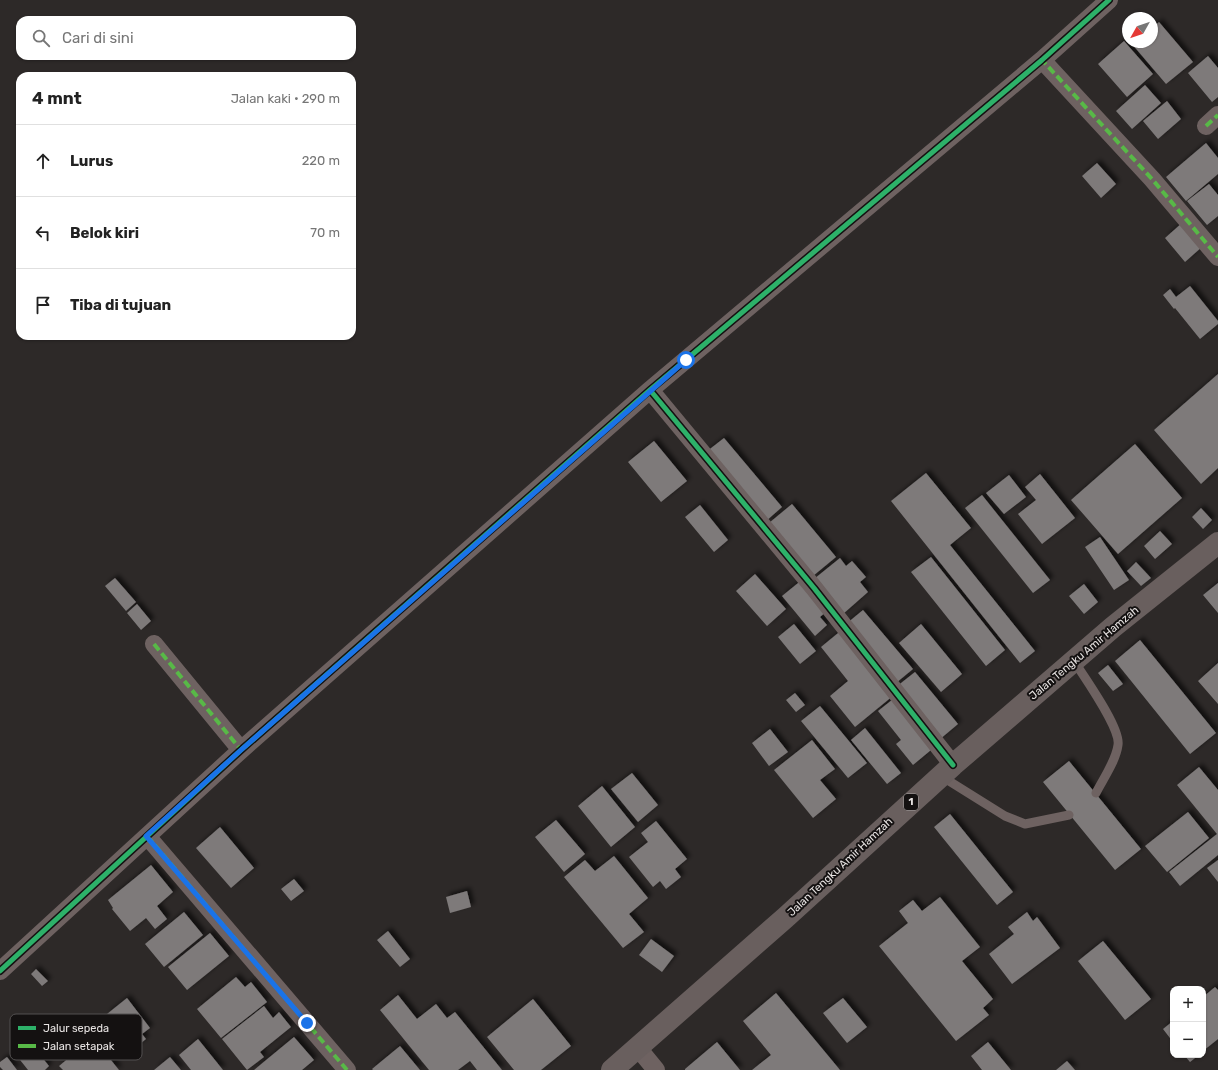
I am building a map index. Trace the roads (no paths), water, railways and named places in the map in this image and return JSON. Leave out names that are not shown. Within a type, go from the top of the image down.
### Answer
[{"type":"highway","name":"Jalan Tengku Amir Hamzah","points":[[612,1070],[779,923],[947,770],[1113,627],[1218,543]]},
{"type":"street","points":[[0,971],[241,750],[650,390],[1042,60],[1109,0]]},
{"type":"street","points":[[1042,60],[1152,179],[1218,257]]},
{"type":"street","points":[[650,390],[814,588],[947,770]]},
{"type":"street","points":[[154,644],[241,750]]},
{"type":"street","points":[[146,836],[347,1070]]},
{"type":"street","points":[[638,1048],[656,1070]]},
{"type":"lane","points":[[1074,661],[1109,715],[1119,744],[1115,757],[1096,793]]},
{"type":"lane","points":[[947,770],[1005,816],[1025,824],[1069,815]]}]
